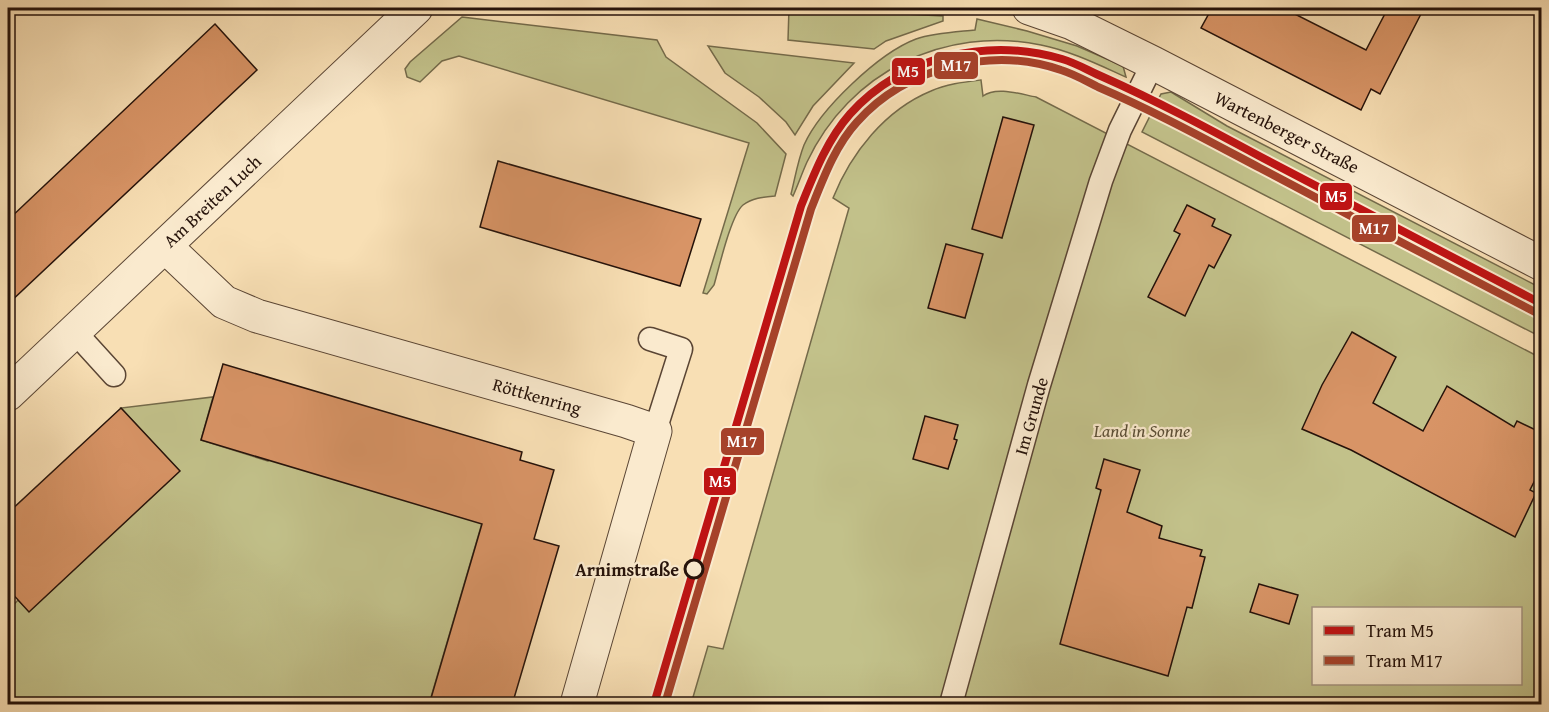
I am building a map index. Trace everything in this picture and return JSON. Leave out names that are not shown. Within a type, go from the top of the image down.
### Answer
[{"type":"street","name":"Am Breiten Luch","points":[[8,394],[416,8]]},
{"type":"street","name":"Wartenberger Straße","points":[[1029,8],[1072,23],[1153,63],[1542,264]]},
{"type":"street","name":"Röttkenring","points":[[165,246],[224,302],[257,316],[656,431]]},
{"type":"street","points":[[577,705],[656,431]]},
{"type":"lane","name":"Im Grunde","points":[[951,705],[1039,385],[1101,181],[1120,130],[1153,63]]},
{"type":"lane","points":[[74,332],[114,375]]},
{"type":"lane","points":[[650,339],[681,349],[656,431]]},
{"type":"green space","points":[[789,8],[943,16],[943,21],[886,41],[874,49],[788,40]]},
{"type":"green space","points":[[462,17],[657,40],[666,57],[757,123],[786,154],[775,196],[750,201],[743,205],[734,219],[714,285],[707,294],[703,293],[749,143],[459,56],[442,61],[420,82],[407,77],[405,69],[410,62]]},
{"type":"green space","points":[[977,19],[1077,46],[1123,66],[1126,77],[1074,55],[1041,45],[1005,41],[970,42],[936,50],[904,62],[874,80],[848,103],[825,130],[807,162],[793,196],[791,194],[804,145],[823,115],[852,84],[885,56],[901,46],[930,35],[975,30]]},
{"type":"green space","points":[[708,46],[854,63],[813,106],[795,135],[786,122],[759,97],[725,73]]},
{"type":"green space","name":"Land in Sonne","points":[[981,80],[983,96],[1001,91],[1036,97],[1541,358],[1541,704],[691,704],[708,646],[723,649],[849,208],[833,198],[840,181],[860,149],[899,109],[914,99],[955,84]]},
{"type":"green space","points":[[1171,92],[1227,126],[1541,288],[1541,337],[1142,132],[1161,94]]},
{"type":"green space","points":[[213,397],[201,440],[268,461],[270,454],[482,523],[429,704],[8,704],[8,611],[18,600],[29,611],[179,471],[121,408]]},
{"type":"building","points":[[1212,8],[1283,8],[1366,50],[1388,8],[1424,8],[1380,94],[1371,89],[1361,110],[1201,28]]},
{"type":"building","points":[[215,24],[257,70],[8,304],[8,220]]},
{"type":"building","points":[[1003,117],[1034,125],[1002,238],[972,229]]},
{"type":"building","points":[[498,161],[701,219],[680,286],[480,227]]},
{"type":"building","points":[[1187,205],[1215,219],[1212,226],[1231,235],[1214,268],[1209,265],[1185,316],[1148,297],[1180,234],[1174,231]]},
{"type":"building","points":[[946,244],[983,254],[965,318],[928,308]]},
{"type":"building","points":[[1352,332],[1396,357],[1373,403],[1423,431],[1447,386],[1514,427],[1517,421],[1542,433],[1542,466],[1530,490],[1536,493],[1515,537],[1351,450],[1302,429],[1322,385]]},
{"type":"building","points":[[223,364],[522,452],[520,460],[554,470],[534,539],[559,546],[512,705],[429,705],[482,524],[201,440]]},
{"type":"building","points":[[121,408],[180,471],[29,612],[8,589],[8,513]]},
{"type":"building","points":[[925,416],[958,425],[954,439],[957,440],[948,469],[913,459]]},
{"type":"building","points":[[1104,459],[1140,470],[1127,512],[1162,526],[1159,538],[1202,550],[1200,556],[1205,557],[1192,608],[1187,607],[1168,676],[1060,644],[1101,490],[1096,488]]},
{"type":"building","points":[[1259,584],[1298,595],[1289,624],[1250,612]]},
{"type":"tram line","name":"M5","points":[[654,704],[801,206],[828,146],[850,114],[871,94],[920,65],[948,56],[976,51],[1005,50],[1034,53],[1067,61],[1183,116],[1542,304]]},
{"type":"tram line","name":"M17","points":[[665,704],[811,209],[820,186],[836,152],[857,122],[877,103],[900,87],[925,75],[952,66],[979,61],[1007,60],[1034,63],[1066,72],[1180,126],[1537,313]]},
{"type":"place","name":"Arnimstraße","points":[[694,569]]}]
